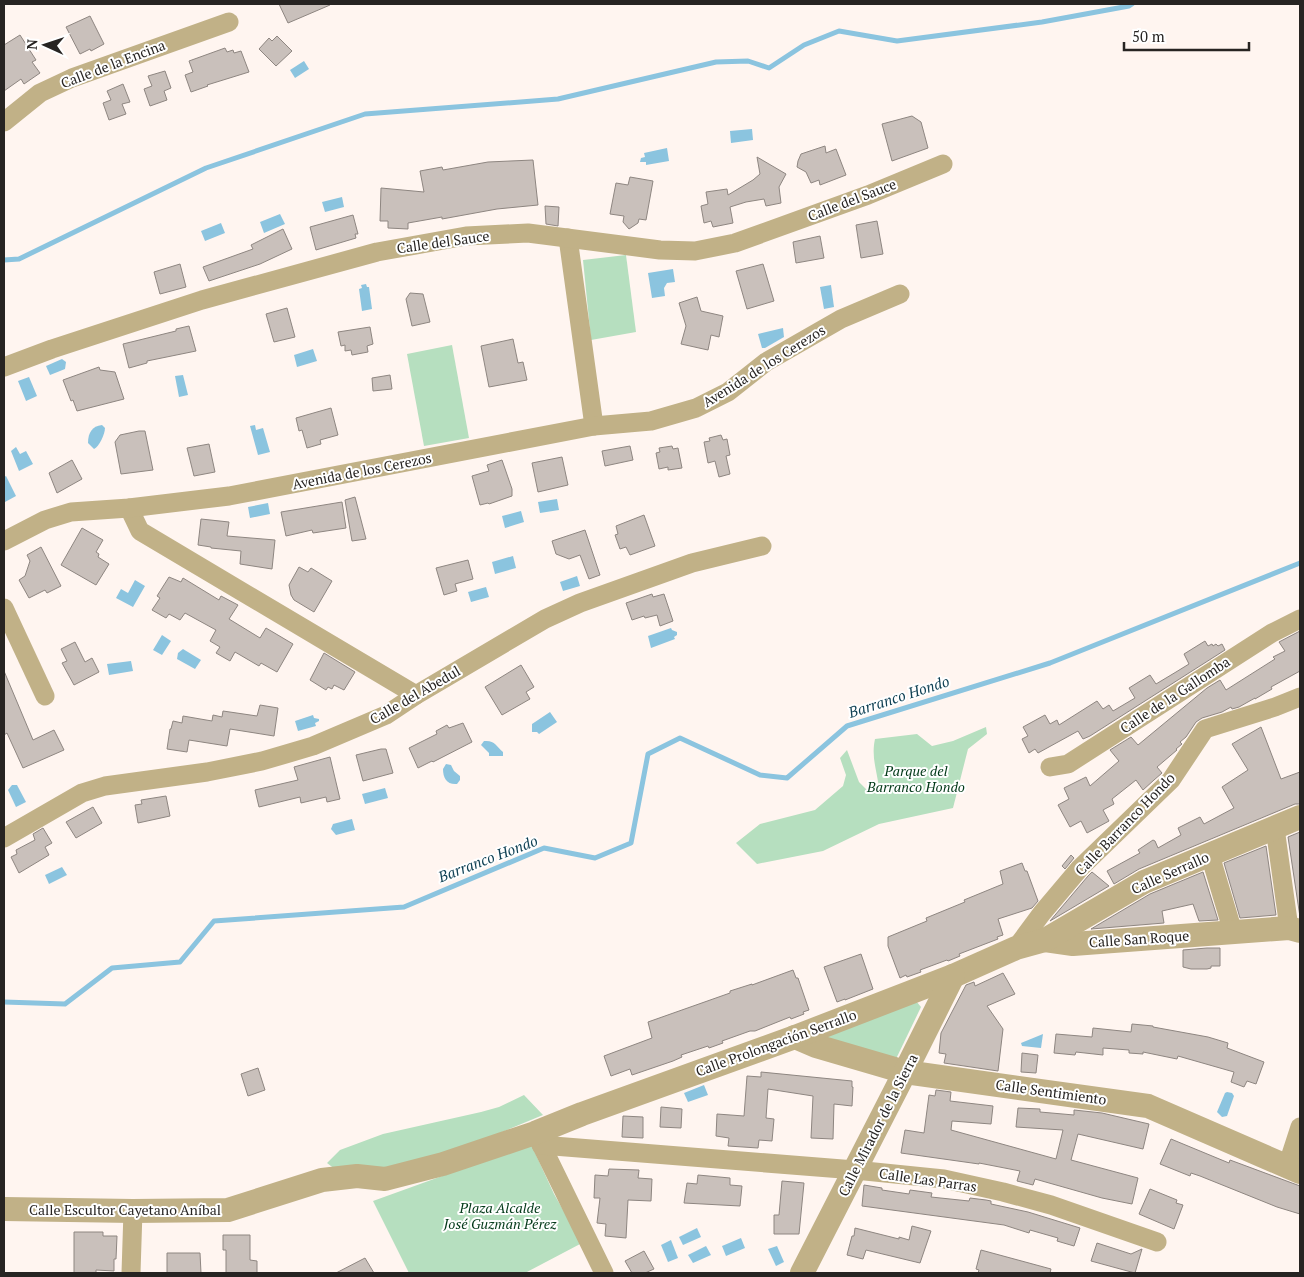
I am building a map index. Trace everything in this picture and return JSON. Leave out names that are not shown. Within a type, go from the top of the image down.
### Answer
[{"type":"street","name":"Calle de la Encina","points":[[4,122],[40,93],[72,78],[229,22]]},
{"type":"street","name":"Calle del Sauce","points":[[4,367],[52,349],[202,300],[377,252],[466,236],[528,233],[660,250],[695,251],[735,243],[943,164]]},
{"type":"street","points":[[568,238],[594,426]]},
{"type":"street","name":"Avenida de los Cerezos","points":[[4,541],[44,520],[72,512],[128,508],[229,496],[594,426],[651,421],[696,408],[728,392],[766,362],[840,319],[900,294]]},
{"type":"street","points":[[128,508],[140,531],[416,695]]},
{"type":"street","name":"Calle del Abedul","points":[[4,838],[82,793],[105,786],[207,772],[262,761],[313,746],[386,715],[416,695],[545,620],[580,602],[692,563],[762,546]]},
{"type":"street","points":[[4,608],[45,696]]},
{"type":"street","name":"Calle de la Gallomba","points":[[1050,768],[1068,764],[1272,633],[1300,619]]},
{"type":"street","name":"Calle Barranco Hondo","points":[[1016,948],[1042,912],[1080,868],[1171,780],[1205,729],[1300,697]]},
{"type":"street","name":"Calle Serrallo","points":[[1016,948],[1045,940],[1144,882],[1300,817]]},
{"type":"street","name":"Calle San Roque","points":[[1045,940],[1073,944],[1233,932],[1295,930],[1275,828]]},
{"type":"street","points":[[1210,855],[1233,932]]},
{"type":"street","name":"Calle Prolongación Serrallo","points":[[538,1139],[582,1114],[795,1037],[952,976],[1016,948]]},
{"type":"street","name":"Calle Mirador de la Sierra","points":[[802,1273],[952,976]]},
{"type":"street","name":"Calle Sentimiento","points":[[795,1037],[816,1046],[905,1072],[1148,1106],[1294,1169]]},
{"type":"street","points":[[1294,1169],[1300,1127]]},
{"type":"street","points":[[538,1139],[604,1273]]},
{"type":"street","name":"Calle Las Parras","points":[[538,1139],[944,1180],[1003,1192],[1051,1205],[1157,1242]]},
{"type":"street","name":"Calle Escultor Cayetano Aníbal","points":[[4,1209],[228,1210],[322,1180],[357,1176],[385,1179],[538,1139]]},
{"type":"street","points":[[131,1273],[133,1211]]},
{"type":"green space","points":[[626,255],[636,332],[591,340],[583,260]]},
{"type":"green space","points":[[452,345],[469,438],[424,446],[407,354]]},
{"type":"green space","name":"Parque del Barranco Hondo","points":[[986,727],[987,734],[968,749],[953,808],[879,824],[823,851],[757,864],[736,843],[760,824],[815,810],[843,786],[846,775],[840,758],[847,750],[859,782],[866,789],[879,788],[874,758],[875,739],[917,734],[932,746],[953,741]]},
{"type":"green space","points":[[916,1001],[921,1007],[895,1061],[827,1043],[826,1035]]},
{"type":"green space","points":[[524,1095],[543,1115],[468,1146],[379,1172],[340,1173],[327,1163],[340,1150],[383,1134],[481,1112],[499,1107]]},
{"type":"green space","name":"Plaza Alcalde José Guzmán Pérez","points":[[531,1144],[554,1194],[582,1243],[525,1273],[409,1273],[373,1201]]},
{"type":"water","points":[[304,61],[309,69],[295,78],[290,70]]},
{"type":"water","points":[[752,129],[753,140],[731,143],[730,131]]},
{"type":"water","points":[[667,148],[669,161],[646,165],[646,162],[640,162],[641,158],[645,157],[644,153]]},
{"type":"water","points":[[342,197],[344,207],[325,212],[322,202]]},
{"type":"water","points":[[280,214],[285,224],[264,233],[260,222]]},
{"type":"water","points":[[221,223],[225,233],[205,241],[201,231]]},
{"type":"water","points":[[673,269],[675,282],[667,283],[664,288],[665,296],[652,298],[648,273]]},
{"type":"water","points":[[366,284],[369,287],[372,309],[362,311],[359,289],[362,288],[361,285]]},
{"type":"water","points":[[831,285],[834,307],[824,309],[820,287]]},
{"type":"water","points":[[783,328],[784,337],[762,348],[758,334]]},
{"type":"water","points":[[313,349],[317,361],[297,367],[294,355]]},
{"type":"water","points":[[62,359],[66,362],[65,369],[50,375],[46,366]]},
{"type":"water","points":[[183,375],[188,395],[179,397],[175,376]]},
{"type":"water","points":[[29,377],[37,396],[26,401],[18,381]]},
{"type":"water","points":[[102,425],[105,428],[104,434],[100,443],[94,449],[88,443],[89,436],[93,428]]},
{"type":"water","points":[[255,425],[256,430],[263,428],[270,452],[258,455],[250,426]]},
{"type":"water","points":[[16,447],[20,454],[26,451],[33,464],[19,471],[11,451]]},
{"type":"water","points":[[6,476],[16,496],[5,502],[4,477]]},
{"type":"water","points":[[557,499],[559,510],[540,513],[538,502]]},
{"type":"water","points":[[268,503],[270,514],[250,518],[248,507]]},
{"type":"water","points":[[521,511],[524,522],[505,528],[502,516]]},
{"type":"water","points":[[513,556],[516,568],[495,574],[492,562]]},
{"type":"water","points":[[577,576],[580,586],[563,591],[560,582]]},
{"type":"water","points":[[135,580],[145,586],[133,607],[116,598],[121,589],[128,593]]},
{"type":"water","points":[[486,587],[489,597],[471,602],[468,592]]},
{"type":"water","points":[[671,628],[677,632],[677,635],[674,637],[675,639],[651,648],[648,636]]},
{"type":"water","points":[[162,635],[171,641],[162,655],[153,650]]},
{"type":"water","points":[[183,649],[201,660],[195,669],[177,659],[178,653]]},
{"type":"water","points":[[131,661],[133,671],[109,675],[107,664]]},
{"type":"water","points":[[550,712],[557,722],[539,734],[532,732],[532,724]]},
{"type":"water","points":[[313,715],[314,718],[319,719],[315,723],[316,726],[298,731],[295,721]]},
{"type":"water","points":[[484,741],[491,741],[495,744],[503,752],[503,756],[489,756],[489,753],[481,745]]},
{"type":"water","points":[[446,764],[451,765],[460,776],[457,784],[448,782],[445,778],[443,769]]},
{"type":"water","points":[[12,785],[17,785],[26,802],[16,807],[8,790]]},
{"type":"water","points":[[385,788],[388,798],[365,804],[362,794]]},
{"type":"water","points":[[352,819],[355,830],[336,835],[331,829],[333,824]]},
{"type":"water","points":[[62,867],[67,875],[49,884],[45,875]]},
{"type":"water","points":[[1043,1034],[1041,1048],[1022,1046],[1021,1043]]},
{"type":"water","points":[[704,1085],[708,1095],[688,1102],[684,1093]]},
{"type":"water","points":[[1227,1092],[1232,1093],[1234,1096],[1227,1116],[1222,1117],[1217,1112]]},
{"type":"water","points":[[697,1228],[701,1237],[683,1245],[679,1237]]},
{"type":"water","points":[[741,1238],[745,1248],[726,1256],[722,1246]]},
{"type":"water","points":[[671,1240],[678,1258],[668,1262],[661,1245]]},
{"type":"water","points":[[706,1246],[711,1255],[693,1263],[688,1255]]},
{"type":"water","points":[[777,1246],[784,1262],[776,1266],[768,1249]]},
{"type":"building","points":[[279,4],[330,4],[330,5],[288,23]]},
{"type":"building","points":[[90,16],[104,44],[80,54],[66,27]]},
{"type":"building","points":[[20,35],[36,60],[32,62],[40,73],[24,84],[21,79],[4,91],[4,45]]},
{"type":"building","points":[[277,36],[292,51],[276,66],[259,49],[269,38],[272,41]]},
{"type":"building","points":[[225,48],[227,52],[233,50],[234,53],[241,51],[249,72],[191,92],[185,75],[193,72],[189,61]]},
{"type":"building","points":[[165,71],[171,88],[164,91],[167,100],[150,106],[144,89],[152,86],[148,76]]},
{"type":"building","points":[[123,84],[130,102],[122,104],[126,114],[109,120],[103,103],[111,100],[107,91]]},
{"type":"building","points":[[912,116],[921,122],[928,148],[892,161],[882,124]]},
{"type":"building","points":[[825,146],[826,153],[836,149],[846,175],[820,185],[819,180],[811,183],[806,172],[797,167],[798,161],[801,154]]},
{"type":"building","points":[[757,157],[786,174],[779,187],[781,203],[766,206],[764,199],[746,202],[730,207],[733,223],[713,227],[711,221],[704,223],[701,206],[708,204],[706,192],[727,189],[728,195],[753,180],[760,174]]},
{"type":"building","points":[[533,160],[538,205],[497,209],[408,223],[408,229],[388,228],[388,221],[380,221],[381,188],[424,192],[420,171],[442,167],[443,170],[488,162]]},
{"type":"building","points":[[630,177],[653,181],[646,220],[639,219],[638,223],[629,229],[623,222],[624,216],[610,214],[616,183],[628,185]]},
{"type":"building","points":[[545,206],[559,207],[558,226],[546,224]]},
{"type":"building","points":[[353,215],[358,234],[355,234],[356,238],[316,250],[310,227]]},
{"type":"building","points":[[877,221],[883,254],[861,258],[856,225]]},
{"type":"building","points":[[283,229],[292,249],[260,264],[209,281],[203,267],[253,249],[251,245]]},
{"type":"building","points":[[820,236],[824,258],[796,263],[793,242]]},
{"type":"building","points":[[180,264],[186,287],[160,294],[154,272]]},
{"type":"building","points":[[763,264],[774,301],[747,309],[736,271]]},
{"type":"building","points":[[410,293],[423,294],[430,322],[412,326],[406,299]]},
{"type":"building","points":[[697,297],[701,311],[723,316],[719,337],[711,335],[708,350],[681,344],[686,326],[679,303]]},
{"type":"building","points":[[287,308],[295,337],[274,342],[266,314]]},
{"type":"building","points":[[189,326],[196,351],[147,361],[147,363],[129,368],[123,344]]},
{"type":"building","points":[[370,327],[373,344],[367,346],[368,352],[352,355],[351,350],[345,351],[345,345],[341,346],[338,332]]},
{"type":"building","points":[[513,339],[518,363],[523,362],[527,380],[489,387],[481,346]]},
{"type":"building","points":[[99,367],[100,370],[115,372],[124,399],[77,411],[63,380]]},
{"type":"building","points":[[390,375],[392,389],[373,391],[372,378]]},
{"type":"building","points":[[331,408],[338,435],[320,440],[321,444],[307,448],[302,430],[299,431],[296,418]]},
{"type":"building","points":[[145,431],[153,470],[121,474],[115,442],[120,435]]},
{"type":"building","points":[[721,435],[723,440],[727,439],[730,455],[726,456],[730,474],[719,477],[715,461],[708,463],[704,442],[710,441],[709,438]]},
{"type":"building","points":[[209,444],[215,472],[194,476],[187,448]]},
{"type":"building","points":[[630,446],[633,460],[605,466],[602,451]]},
{"type":"building","points":[[672,446],[673,449],[678,448],[682,468],[668,470],[668,467],[659,469],[656,453],[660,452],[659,448]]},
{"type":"building","points":[[562,457],[568,485],[538,492],[532,463]]},
{"type":"building","points":[[72,460],[82,479],[57,493],[49,473]]},
{"type":"building","points":[[502,460],[512,489],[512,496],[480,505],[472,476],[489,471],[487,465]]},
{"type":"building","points":[[355,497],[366,539],[352,541],[345,500]]},
{"type":"building","points":[[342,502],[346,528],[313,533],[312,530],[286,536],[281,512]]},
{"type":"building","points":[[644,515],[655,546],[630,555],[626,547],[620,549],[615,535],[618,534],[616,526]]},
{"type":"building","points":[[201,519],[229,522],[227,536],[275,540],[272,569],[240,564],[241,551],[198,545]]},
{"type":"building","points":[[82,528],[103,540],[96,552],[99,554],[98,557],[109,564],[96,585],[61,565]]},
{"type":"building","points":[[585,530],[600,575],[589,579],[580,555],[569,559],[556,554],[552,541]]},
{"type":"building","points":[[41,547],[61,586],[47,593],[45,590],[29,598],[19,580],[25,576],[30,561],[27,555]]},
{"type":"building","points":[[468,560],[473,579],[455,584],[457,591],[444,595],[436,568]]},
{"type":"building","points":[[299,567],[308,572],[311,568],[332,581],[314,612],[294,600],[291,595],[289,585]]},
{"type":"building","points":[[169,577],[181,582],[183,578],[219,600],[221,596],[238,605],[229,619],[260,638],[266,628],[293,644],[277,672],[261,663],[259,666],[235,652],[230,661],[216,653],[220,647],[210,641],[216,630],[185,613],[180,620],[169,614],[166,618],[152,610],[160,598],[157,596]]},
{"type":"building","points":[[652,594],[653,597],[664,594],[673,621],[660,626],[657,615],[645,618],[644,616],[632,620],[626,603]]},
{"type":"building","points":[[1300,631],[1300,671],[1239,707],[1232,709],[1231,707],[1196,722],[1186,737],[1180,742],[1182,744],[1177,750],[1157,767],[1162,773],[1143,790],[1136,780],[1112,799],[1114,804],[1103,810],[1109,821],[1087,833],[1081,821],[1070,827],[1058,805],[1069,799],[1064,788],[1086,777],[1090,786],[1119,761],[1110,750],[1131,737],[1138,745],[1207,688],[1220,680],[1226,690],[1275,659],[1273,657],[1285,651],[1279,642]]},
{"type":"building","points":[[1205,641],[1208,646],[1222,644],[1225,650],[1090,736],[1083,739],[1078,731],[1038,753],[1035,749],[1029,753],[1022,739],[1028,736],[1023,727],[1045,715],[1050,724],[1057,720],[1059,725],[1097,701],[1103,709],[1109,705],[1113,711],[1135,698],[1129,688],[1150,675],[1156,684],[1189,664],[1184,654]]},
{"type":"building","points":[[75,642],[85,662],[92,658],[99,672],[74,685],[62,663],[67,661],[61,649]]},
{"type":"building","points":[[324,653],[355,672],[344,690],[334,685],[332,689],[328,687],[326,690],[310,680]]},
{"type":"building","points":[[521,665],[534,687],[526,692],[530,699],[502,715],[485,687]]},
{"type":"building","points":[[4,671],[33,740],[54,730],[64,750],[23,768],[7,733],[4,735]]},
{"type":"building","points":[[260,705],[278,708],[274,736],[230,729],[227,746],[189,740],[187,752],[167,749],[173,721],[182,723],[183,716],[212,721],[213,715],[222,717],[223,711],[257,716]]},
{"type":"building","points":[[463,723],[472,742],[418,768],[409,748],[437,734],[436,731],[447,725],[449,728]]},
{"type":"building","points":[[1261,727],[1281,779],[1300,772],[1300,804],[1295,804],[1139,869],[1114,884],[1107,871],[1140,853],[1138,850],[1153,840],[1158,848],[1181,835],[1178,828],[1200,817],[1204,824],[1234,808],[1222,787],[1248,770],[1232,744]]},
{"type":"building","points":[[386,749],[393,773],[363,781],[356,755]]},
{"type":"building","points":[[330,757],[340,799],[327,802],[326,797],[301,803],[300,797],[259,807],[255,790],[298,780],[294,767]]},
{"type":"building","points":[[166,796],[170,816],[138,823],[135,805],[142,804],[141,800]]},
{"type":"building","points":[[93,807],[102,823],[76,838],[66,822]]},
{"type":"building","points":[[43,828],[52,843],[45,847],[49,855],[19,873],[11,857],[17,854],[16,850],[35,840],[33,834]]},
{"type":"building","points":[[1300,832],[1300,917],[1288,837]]},
{"type":"building","points":[[1266,846],[1276,915],[1240,918],[1224,863]]},
{"type":"building","points":[[1071,855],[1074,858],[1065,869],[1062,866]]},
{"type":"building","points":[[1022,863],[1025,871],[1027,871],[1038,901],[1032,908],[998,919],[1003,935],[997,937],[998,939],[959,954],[960,956],[948,961],[920,970],[921,972],[900,978],[888,946],[888,937],[927,921],[926,918],[965,902],[964,900],[1003,884],[1000,871]]},
{"type":"building","points":[[1092,872],[1109,886],[1050,921],[1088,876]]},
{"type":"building","points":[[1203,872],[1218,920],[1199,921],[1193,904],[1162,911],[1164,923],[1091,929],[1150,894]]},
{"type":"building","points":[[1220,948],[1220,966],[1211,966],[1211,968],[1207,969],[1183,967],[1183,950]]},
{"type":"building","points":[[861,954],[873,989],[837,1002],[824,967]]},
{"type":"building","points":[[793,970],[796,978],[798,978],[809,1010],[803,1012],[804,1014],[791,1019],[790,1017],[755,1031],[722,1041],[723,1043],[709,1048],[708,1046],[681,1055],[682,1057],[673,1061],[632,1075],[630,1069],[611,1076],[604,1056],[652,1038],[648,1022]]},
{"type":"building","points":[[1003,973],[1015,994],[987,1006],[1003,1029],[998,1071],[944,1063],[946,1054],[939,1053],[941,1033],[966,985],[974,982],[975,986]]},
{"type":"building","points":[[1132,1024],[1153,1026],[1228,1043],[1227,1048],[1264,1062],[1256,1084],[1247,1081],[1244,1087],[1231,1082],[1234,1072],[1178,1056],[1177,1059],[1143,1052],[1143,1054],[1129,1053],[1129,1050],[1103,1048],[1103,1055],[1076,1052],[1075,1055],[1054,1053],[1056,1034],[1092,1037],[1093,1028],[1131,1032]]},
{"type":"building","points":[[1022,1053],[1038,1055],[1036,1073],[1021,1072]]},
{"type":"building","points":[[258,1068],[265,1090],[248,1096],[241,1074]]},
{"type":"building","points":[[761,1072],[852,1081],[852,1106],[834,1104],[833,1139],[811,1138],[813,1096],[768,1089],[766,1118],[774,1119],[772,1141],[759,1140],[758,1148],[728,1146],[729,1138],[716,1136],[717,1114],[744,1116],[747,1076],[761,1077]]},
{"type":"building","points":[[936,1090],[951,1092],[950,1101],[993,1106],[991,1124],[952,1121],[951,1130],[1056,1159],[1063,1130],[1016,1127],[1018,1108],[1040,1109],[1040,1112],[1074,1115],[1074,1110],[1102,1113],[1149,1124],[1143,1149],[1078,1134],[1071,1160],[1138,1178],[1132,1204],[1102,1198],[1035,1179],[1033,1185],[1017,1181],[1020,1171],[979,1163],[901,1153],[905,1130],[924,1133],[929,1095],[935,1096]]},
{"type":"building","points":[[661,1107],[682,1109],[681,1128],[660,1127]]},
{"type":"building","points":[[623,1116],[643,1117],[643,1138],[622,1137]]},
{"type":"building","points":[[1171,1139],[1229,1163],[1230,1160],[1300,1186],[1300,1214],[1277,1207],[1200,1176],[1191,1173],[1190,1176],[1160,1164]]},
{"type":"building","points":[[609,1169],[639,1170],[638,1178],[652,1179],[651,1201],[628,1200],[626,1238],[605,1236],[606,1224],[597,1223],[600,1198],[594,1198],[595,1175],[608,1176]]},
{"type":"building","points":[[698,1175],[730,1178],[730,1185],[742,1186],[740,1206],[684,1203],[687,1183],[697,1184]]},
{"type":"building","points":[[782,1181],[804,1183],[799,1234],[774,1234],[774,1215],[779,1215]]},
{"type":"building","points":[[864,1185],[909,1194],[910,1190],[932,1193],[931,1197],[969,1201],[970,1198],[986,1200],[991,1201],[991,1204],[1028,1212],[1080,1228],[1074,1246],[1057,1241],[1058,1238],[1030,1230],[1029,1233],[1004,1225],[862,1206]]},
{"type":"building","points":[[1150,1189],[1177,1200],[1176,1203],[1183,1205],[1174,1229],[1139,1214]]},
{"type":"building","points":[[912,1226],[931,1231],[920,1263],[866,1250],[863,1259],[847,1255],[855,1228],[909,1240]]},
{"type":"building","points":[[74,1232],[103,1232],[103,1236],[117,1236],[114,1271],[96,1270],[96,1273],[74,1273]]},
{"type":"building","points":[[223,1235],[250,1235],[250,1260],[257,1261],[257,1273],[226,1273],[226,1250],[223,1250]]},
{"type":"building","points":[[1097,1243],[1131,1254],[1142,1249],[1135,1273],[1091,1261]]},
{"type":"building","points":[[981,1250],[1051,1269],[1050,1273],[978,1273],[979,1270],[976,1269]]},
{"type":"building","points":[[644,1251],[654,1269],[645,1273],[632,1273],[625,1261]]},
{"type":"building","points":[[167,1253],[200,1253],[201,1273],[167,1273]]},
{"type":"building","points":[[365,1258],[374,1273],[336,1273]]},
{"type":"waterway","points":[[4,260],[19,259],[206,168],[365,114],[558,99],[716,62],[748,61],[769,68],[804,45],[839,31],[897,41],[1042,22],[1132,4]]},
{"type":"waterway","name":"Barranco Hondo","points":[[4,1002],[65,1004],[112,968],[180,962],[214,921],[404,907],[544,848],[595,858],[631,843],[648,754],[680,738],[760,775],[787,778],[847,726],[1050,663],[1300,563]]}]
